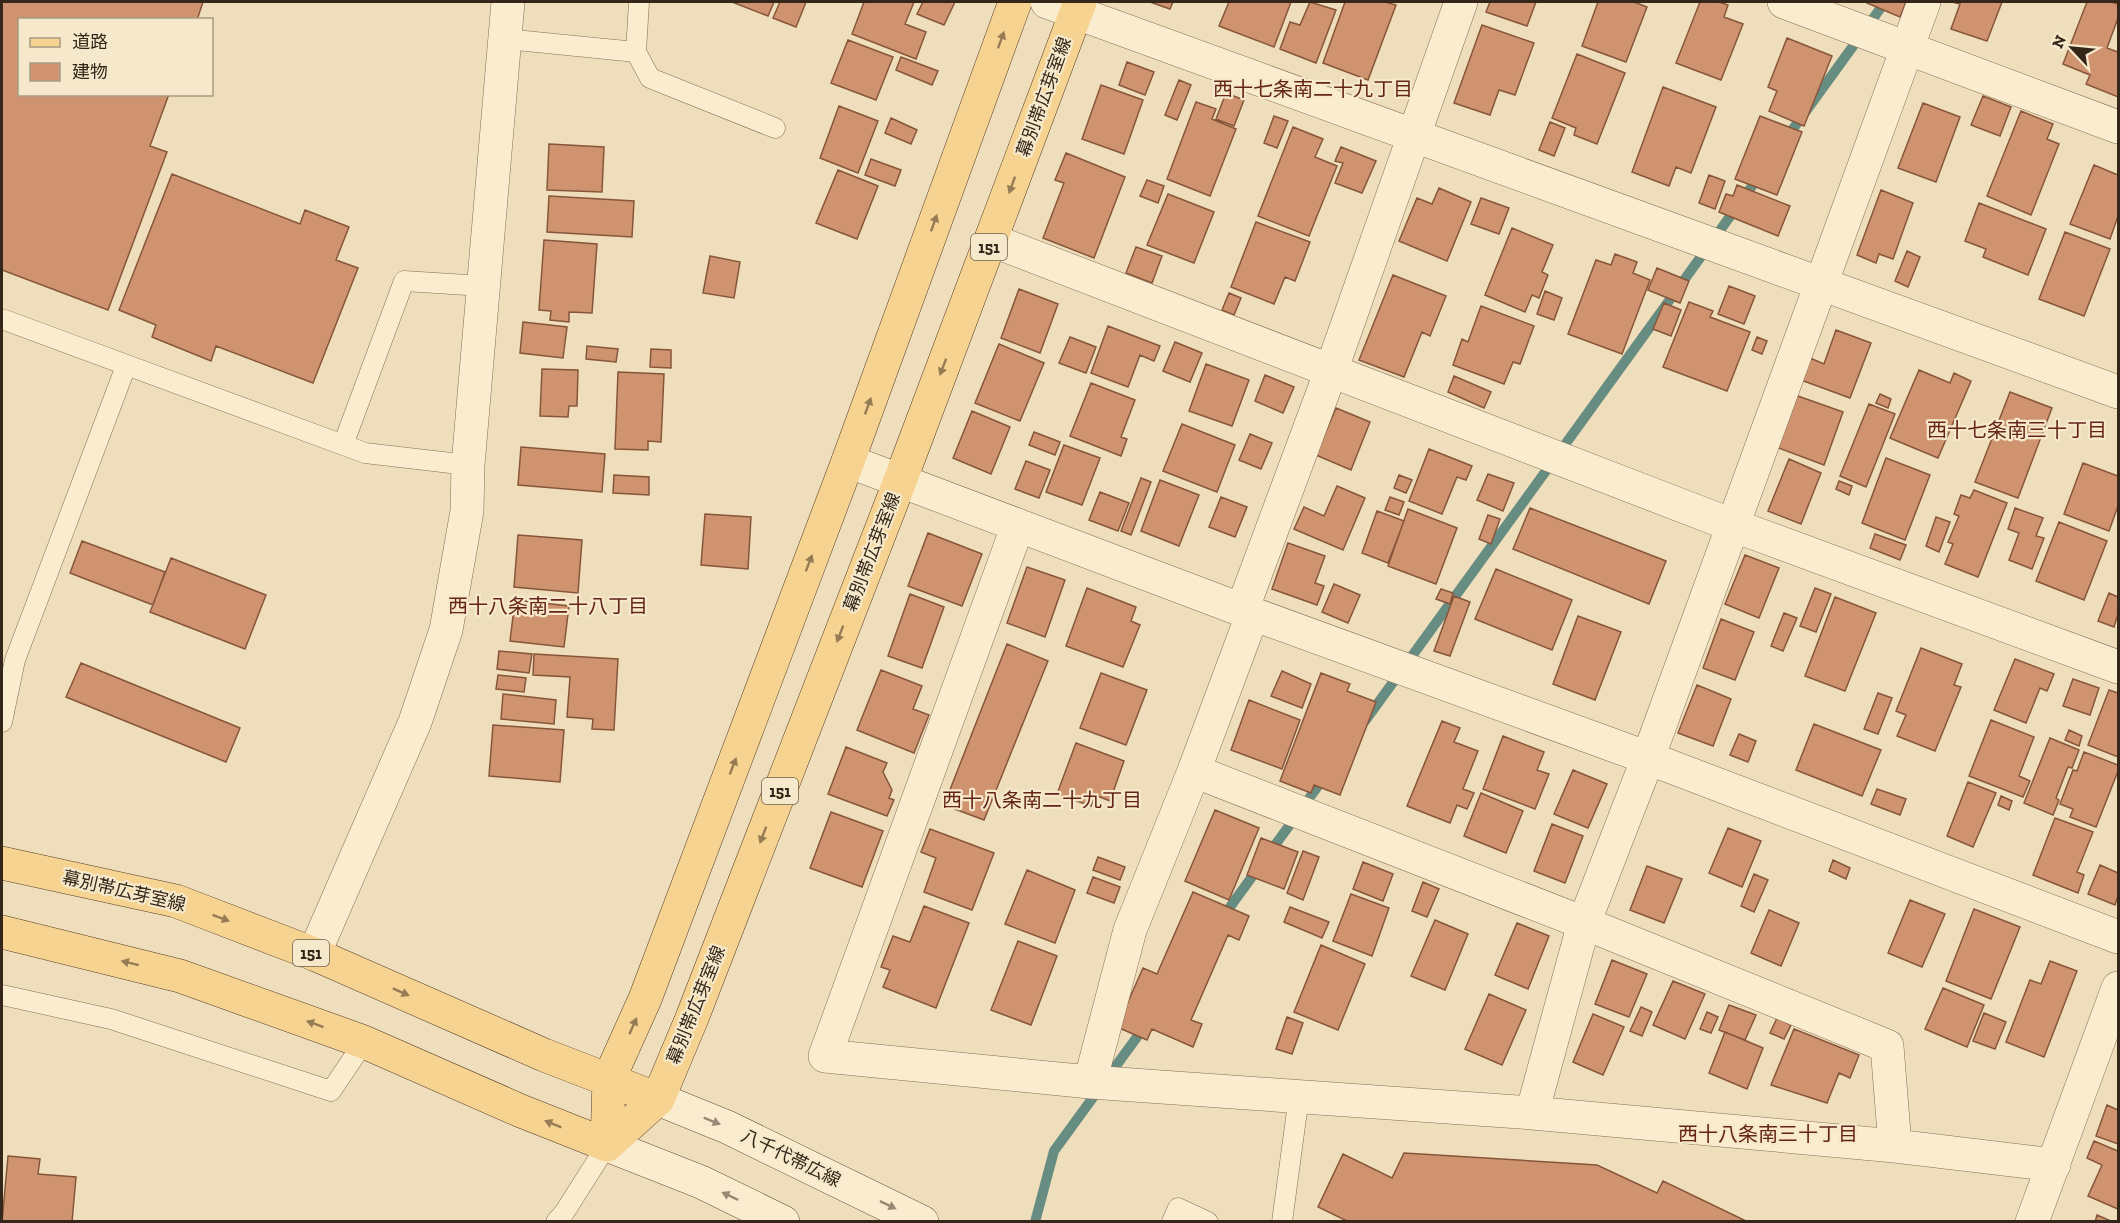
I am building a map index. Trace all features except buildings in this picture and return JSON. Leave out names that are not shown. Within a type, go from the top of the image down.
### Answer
[{"type":"main road","points":[[2,932],[180,976],[364,1042],[520,1111],[607,1145],[609,1079],[645,999],[848,461],[1015,2]]},
{"type":"main road","name":"幕別帯広芽室線","points":[[607,1145],[658,1099],[692,1018],[991,240],[1068,5]]},
{"type":"main road","name":"幕別帯広芽室線","points":[[2,863],[176,901],[314,954],[544,1055],[658,1099]]},
{"type":"street","points":[[314,954],[415,722],[446,630],[467,511],[468,465],[508,2]]},
{"type":"street","points":[[1090,1082],[1130,930],[1194,771],[1247,612],[1461,2]]},
{"type":"street","points":[[1784,2],[2118,127]]},
{"type":"street","points":[[1532,1113],[1584,923],[1648,758],[1924,2]]},
{"type":"street","points":[[1068,5],[2118,392]]},
{"type":"street","points":[[991,240],[1732,525],[2118,667]]},
{"type":"street","points":[[848,461],[1247,612],[1648,758],[2118,937]]},
{"type":"street","points":[[1018,525],[825,1056],[1090,1082],[1532,1113],[1895,1146],[2054,1165]]},
{"type":"street","points":[[1194,771],[1584,923],[1887,1046],[1895,1146]]},
{"type":"street","points":[[2032,1221],[2054,1165],[2107,1054],[2118,988]]},
{"type":"street","name":"八千代帯広線","points":[[658,1099],[727,1127],[922,1221]]},
{"type":"street","points":[[607,1145],[700,1182],[783,1221]]},
{"type":"lane","points":[[639,2],[636,52],[650,78],[775,128]]},
{"type":"lane","points":[[505,39],[636,52]]},
{"type":"lane","points":[[343,445],[404,281],[483,286]]},
{"type":"lane","points":[[2,319],[365,453],[468,465]]},
{"type":"lane","points":[[2,722],[8,658],[126,366]]},
{"type":"lane","points":[[2,995],[111,1019],[331,1091],[364,1042]]},
{"type":"lane","points":[[1282,1221],[1299,1096]]},
{"type":"lane","points":[[556,1221],[564,1213],[607,1145]]},
{"type":"lane","points":[[1172,1221],[1178,1208],[1208,1221]]},
{"type":"waterway","points":[[1785,140],[1885,2]]},
{"type":"waterway","points":[[1365,721],[1760,175]]},
{"type":"waterway","points":[[1222,918],[1326,775]]},
{"type":"waterway","points":[[1035,1222],[1054,1151],[1145,1026]]},
{"type":"district","name":"西十七条南二十九丁目","points":[[1313,89]]},
{"type":"district","name":"西十七条南三十丁目","points":[[2017,430]]},
{"type":"district","name":"西十八条南二十八丁目","points":[[548,606]]},
{"type":"district","name":"西十八条南二十九丁目","points":[[1042,800]]},
{"type":"district","name":"西十八条南三十丁目","points":[[1768,1134]]}]
